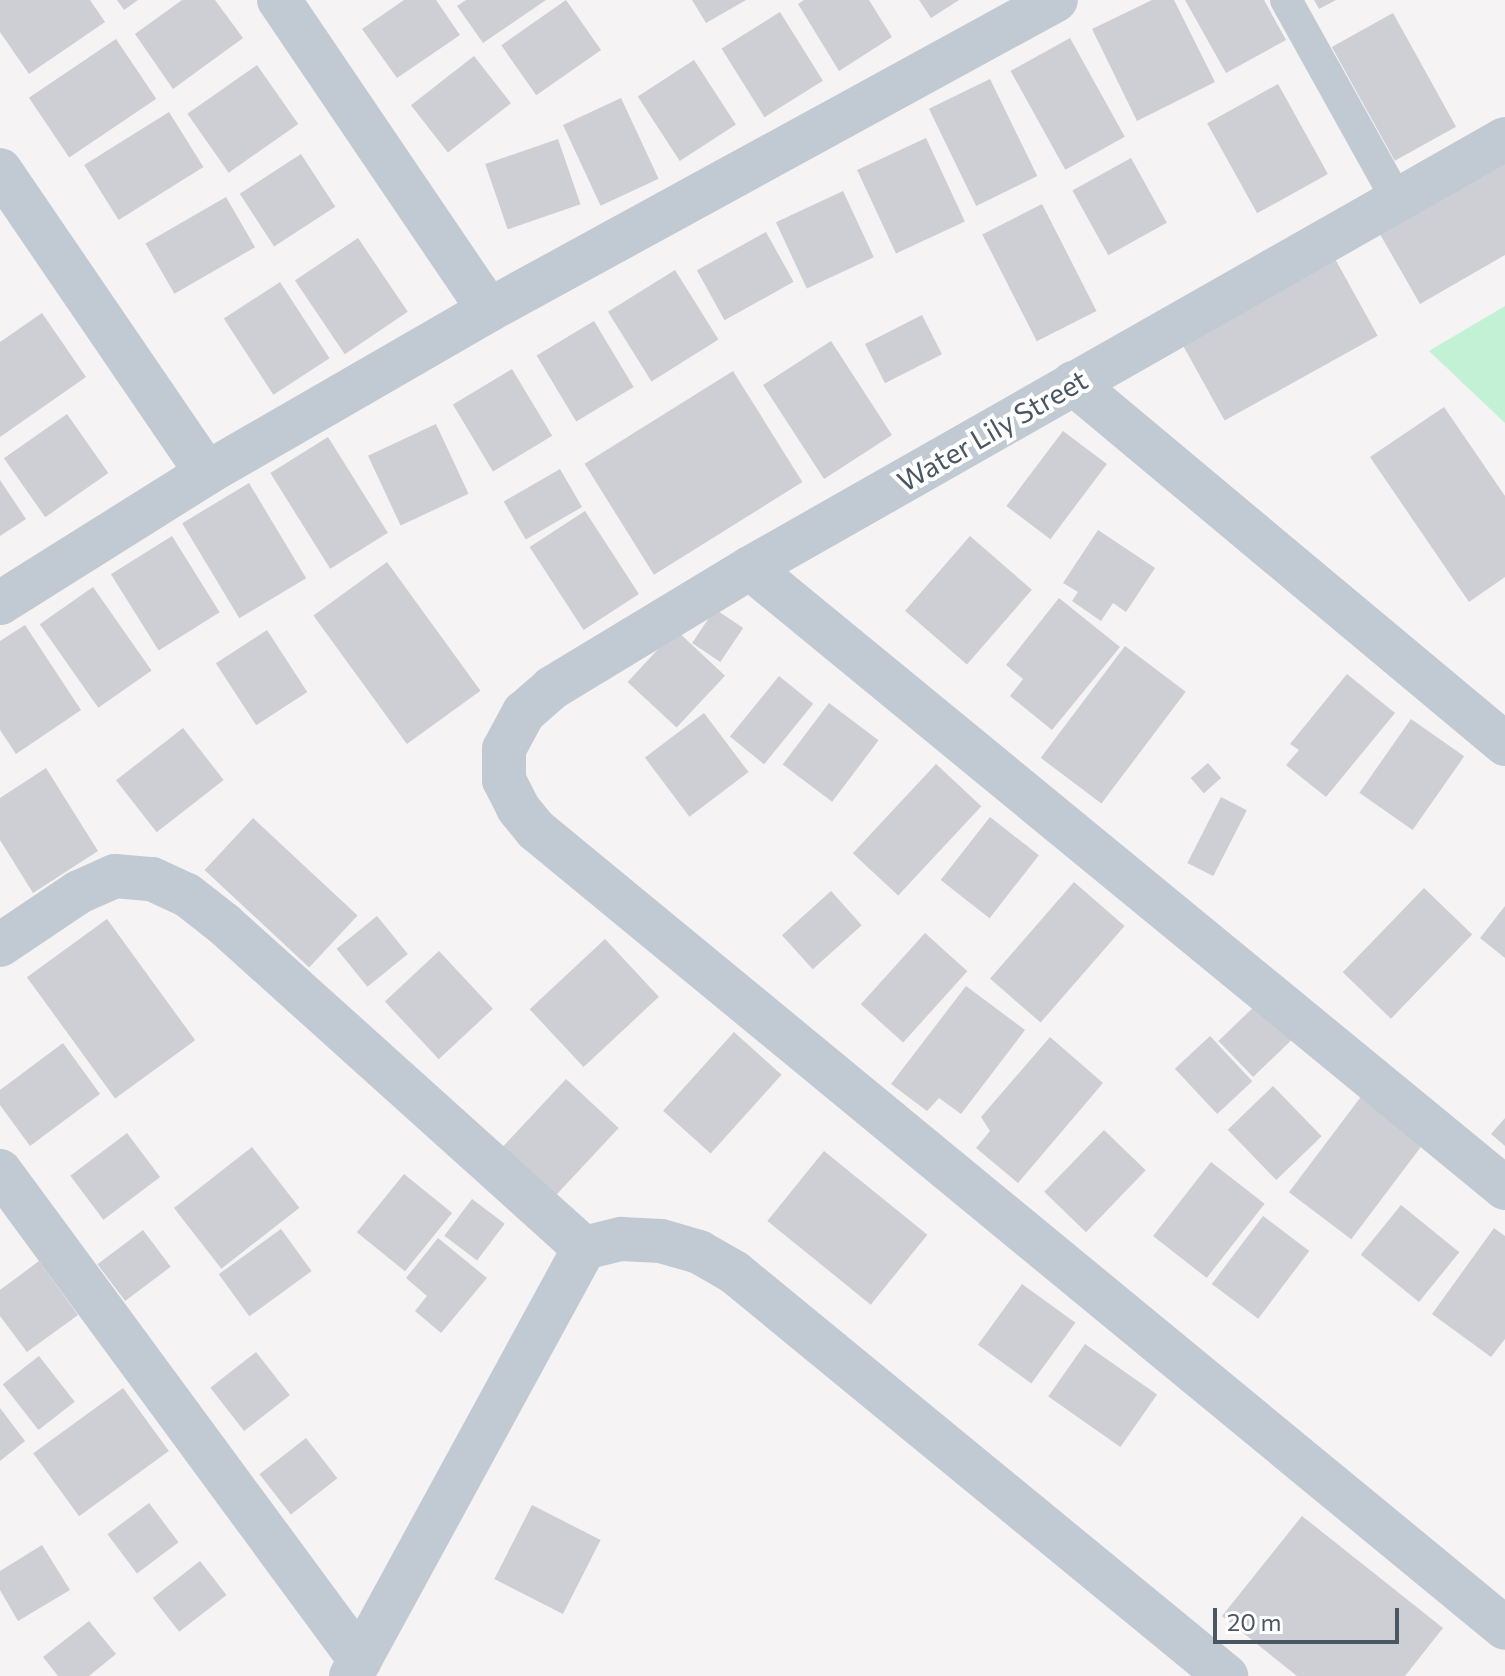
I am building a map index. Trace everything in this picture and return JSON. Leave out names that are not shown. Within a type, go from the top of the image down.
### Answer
[{"type":"street","points":[[279,0],[489,310]]},
{"type":"street","points":[[0,603],[207,473],[489,310],[1056,0]]},
{"type":"street","name":"Water Lily Street","points":[[1505,139],[750,568],[552,688],[524,712],[504,749],[504,780],[518,808],[536,830],[1505,1628]]},
{"type":"street","points":[[0,170],[207,473]]},
{"type":"street","points":[[1073,383],[1505,744]]},
{"type":"street","points":[[750,568],[1505,1188]]},
{"type":"street","points":[[0,945],[79,892],[115,876],[152,879],[187,895],[224,924],[584,1248]]},
{"type":"street","points":[[0,1171],[355,1668],[584,1248],[621,1239],[661,1241],[699,1252],[734,1272],[1226,1676]]},
{"type":"lane","points":[[1286,0],[1398,201]]},
{"type":"green space","points":[[1505,306],[1505,423],[1429,351]]},
{"type":"building","points":[[0,0],[90,0],[105,22],[29,74],[0,32]]},
{"type":"building","points":[[117,0],[138,0],[124,10]]},
{"type":"building","points":[[182,0],[215,0],[243,38],[173,89],[135,34]]},
{"type":"building","points":[[404,0],[436,0],[460,35],[397,78],[362,29]]},
{"type":"building","points":[[466,0],[546,0],[483,43],[457,6]]},
{"type":"building","points":[[566,0],[601,50],[536,95],[501,45]]},
{"type":"building","points":[[692,0],[746,0],[706,23]]},
{"type":"building","points":[[804,0],[869,0],[892,37],[839,71],[798,4]]},
{"type":"building","points":[[919,0],[959,0],[931,18]]},
{"type":"building","points":[[1152,0],[1174,0],[1215,82],[1137,121],[1092,29]]},
{"type":"building","points":[[1185,0],[1264,0],[1286,40],[1226,73]]},
{"type":"building","points":[[1314,0],[1336,0],[1319,9]]},
{"type":"building","points":[[780,12],[823,81],[764,117],[721,49]]},
{"type":"building","points":[[1393,13],[1456,127],[1395,161],[1332,47]]},
{"type":"building","points":[[1070,38],[1125,137],[1065,170],[1011,71]]},
{"type":"building","points":[[116,39],[156,99],[69,157],[29,98]]},
{"type":"building","points":[[474,56],[511,103],[448,153],[411,105]]},
{"type":"building","points":[[694,60],[736,125],[680,161],[638,96]]},
{"type":"building","points":[[257,65],[298,124],[229,173],[187,114]]},
{"type":"building","points":[[990,79],[1037,176],[976,206],[929,109]]},
{"type":"building","points":[[1278,84],[1328,174],[1257,213],[1207,123]]},
{"type":"building","points":[[621,98],[659,179],[601,206],[563,125]]},
{"type":"building","points":[[169,112],[203,167],[119,220],[84,165]]},
{"type":"building","points":[[926,138],[965,221],[896,253],[857,170]]},
{"type":"building","points":[[558,139],[580,204],[508,229],[485,164]]},
{"type":"building","points":[[301,154],[335,207],[274,247],[240,194]]},
{"type":"building","points":[[1505,156],[1505,255],[1420,304],[1377,229]]},
{"type":"building","points":[[1131,158],[1167,223],[1108,255],[1072,190]]},
{"type":"building","points":[[843,191],[874,257],[807,288],[776,222]]},
{"type":"building","points":[[226,197],[255,247],[174,294],[145,244]]},
{"type":"building","points":[[1042,204],[1096,311],[1037,341],[982,234]]},
{"type":"building","points":[[766,232],[794,282],[725,320],[697,270]]},
{"type":"building","points":[[358,238],[408,312],[345,354],[295,280]]},
{"type":"building","points":[[1334,257],[1378,336],[1225,421],[1181,342]]},
{"type":"building","points":[[675,270],[718,340],[651,381],[608,312]]},
{"type":"building","points":[[280,282],[330,358],[273,395],[224,318]]},
{"type":"building","points":[[42,313],[86,377],[0,437],[0,342]]},
{"type":"building","points":[[922,315],[942,354],[885,383],[865,344]]},
{"type":"building","points":[[594,321],[634,387],[576,422],[537,356]]},
{"type":"building","points":[[831,341],[892,435],[824,479],[763,385]]},
{"type":"building","points":[[512,369],[552,436],[493,471],[453,405]]},
{"type":"building","points":[[733,371],[802,482],[654,575],[585,464]]},
{"type":"building","points":[[1444,407],[1505,496],[1505,577],[1469,602],[1370,457]]},
{"type":"building","points":[[67,414],[108,473],[45,517],[4,458]]},
{"type":"building","points":[[436,424],[469,494],[401,525],[368,456]]},
{"type":"building","points":[[1063,431],[1107,464],[1050,539],[1006,506]]},
{"type":"building","points":[[328,437],[388,533],[330,569],[270,473]]},
{"type":"building","points":[[560,469],[582,507],[526,540],[504,502]]},
{"type":"building","points":[[0,480],[26,519],[0,536]]},
{"type":"building","points":[[249,483],[306,578],[239,618],[182,523]]},
{"type":"building","points":[[585,511],[639,594],[584,630],[530,547]]},
{"type":"building","points":[[1098,530],[1155,568],[1126,612],[1113,603],[1101,621],[1072,601],[1078,592],[1063,583]]},
{"type":"building","points":[[172,536],[220,612],[159,650],[111,574]]},
{"type":"building","points":[[970,536],[1032,590],[967,665],[905,611]]},
{"type":"building","points":[[387,562],[480,691],[407,744],[313,615]]},
{"type":"building","points":[[93,587],[152,671],[98,708],[40,624]]},
{"type":"building","points":[[1059,598],[1120,647],[1052,730],[1010,696],[1023,679],[1006,665]]},
{"type":"building","points":[[715,609],[743,628],[720,662],[692,643]]},
{"type":"building","points":[[25,625],[81,710],[16,754],[0,730],[0,641]]},
{"type":"building","points":[[267,630],[307,692],[256,725],[216,663]]},
{"type":"building","points":[[676,630],[725,676],[677,728],[628,682]]},
{"type":"building","points":[[1125,646],[1186,692],[1101,804],[1041,758]]},
{"type":"building","points":[[1347,674],[1395,713],[1326,797],[1286,765],[1299,750],[1290,744]]},
{"type":"building","points":[[779,676],[813,704],[764,764],[730,737]]},
{"type":"building","points":[[829,703],[879,740],[832,802],[783,764]]},
{"type":"building","points":[[704,713],[749,772],[689,817],[645,758]]},
{"type":"building","points":[[1411,719],[1464,756],[1413,830],[1359,793]]},
{"type":"building","points":[[183,728],[224,780],[157,832],[116,780]]},
{"type":"building","points":[[1208,763],[1221,778],[1204,793],[1191,778]]},
{"type":"building","points":[[936,764],[981,806],[898,896],[853,853]]},
{"type":"building","points":[[46,768],[98,851],[33,893],[0,840],[0,798]]},
{"type":"building","points":[[1221,797],[1247,810],[1213,876],[1187,863]]},
{"type":"building","points":[[990,817],[1039,855],[990,918],[941,880]]},
{"type":"building","points":[[253,818],[358,916],[309,967],[205,870]]},
{"type":"building","points":[[1074,882],[1125,926],[1041,1023],[990,979]]},
{"type":"building","points":[[1424,888],[1472,935],[1391,1019],[1343,972]]},
{"type":"building","points":[[831,891],[862,925],[813,969],[782,935]]},
{"type":"building","points":[[1505,906],[1505,958],[1480,938]]},
{"type":"building","points":[[377,916],[408,954],[367,987],[337,949]]},
{"type":"building","points":[[107,919],[195,1040],[115,1099],[27,977]]},
{"type":"building","points":[[925,933],[967,971],[903,1042],[861,1004]]},
{"type":"building","points":[[605,939],[659,997],[584,1067],[530,1009]]},
{"type":"building","points":[[439,951],[493,1009],[439,1059],[385,1001]]},
{"type":"building","points":[[966,986],[1025,1030],[961,1114],[939,1098],[927,1111],[891,1084]]},
{"type":"building","points":[[1263,998],[1298,1034],[1253,1077],[1218,1041]]},
{"type":"building","points":[[734,1032],[782,1075],[711,1154],[663,1111]]},
{"type":"building","points":[[1210,1036],[1252,1081],[1217,1114],[1175,1069]]},
{"type":"building","points":[[1050,1037],[1103,1083],[1018,1183],[976,1148],[990,1131],[981,1117]]},
{"type":"building","points":[[63,1043],[100,1094],[30,1146],[0,1105],[0,1090]]},
{"type":"building","points":[[566,1079],[619,1128],[555,1196],[503,1147]]},
{"type":"building","points":[[1273,1086],[1322,1136],[1276,1180],[1228,1130]]},
{"type":"building","points":[[1366,1090],[1428,1137],[1351,1239],[1289,1192]]},
{"type":"building","points":[[1505,1118],[1505,1146],[1491,1134]]},
{"type":"building","points":[[1104,1130],[1146,1170],[1086,1232],[1044,1192]]},
{"type":"building","points":[[127,1133],[160,1177],[103,1220],[70,1176]]},
{"type":"building","points":[[252,1147],[299,1208],[221,1269],[174,1208]]},
{"type":"building","points":[[824,1151],[927,1235],[871,1305],[767,1221]]},
{"type":"building","points":[[1211,1162],[1265,1204],[1207,1278],[1153,1236]]},
{"type":"building","points":[[404,1174],[452,1213],[405,1271],[357,1232]]},
{"type":"building","points":[[472,1199],[505,1224],[477,1260],[444,1236]]},
{"type":"building","points":[[1401,1205],[1459,1252],[1419,1302],[1361,1255]]},
{"type":"building","points":[[1263,1216],[1309,1251],[1258,1319],[1212,1284]]},
{"type":"building","points":[[1494,1228],[1505,1236],[1505,1339],[1491,1357],[1432,1314]]},
{"type":"building","points":[[281,1229],[312,1271],[249,1316],[219,1274]]},
{"type":"building","points":[[143,1230],[171,1267],[125,1301],[97,1264]]},
{"type":"building","points":[[438,1238],[487,1278],[441,1333],[415,1311],[427,1296],[406,1278]]},
{"type":"building","points":[[39,1261],[78,1315],[27,1352],[0,1316],[0,1290]]},
{"type":"building","points":[[1022,1284],[1075,1323],[1031,1383],[978,1345]]},
{"type":"building","points":[[1085,1344],[1157,1394],[1120,1447],[1048,1396]]},
{"type":"building","points":[[256,1352],[290,1395],[244,1431],[210,1388]]},
{"type":"building","points":[[39,1356],[75,1402],[38,1430],[3,1384]]},
{"type":"building","points":[[123,1388],[169,1451],[79,1516],[33,1453]]},
{"type":"building","points":[[0,1408],[25,1441],[0,1461]]},
{"type":"building","points":[[306,1438],[337,1478],[291,1515],[260,1474]]},
{"type":"building","points":[[149,1503],[178,1542],[137,1573],[107,1534]]},
{"type":"building","points":[[532,1505],[601,1540],[563,1614],[494,1579]]},
{"type":"building","points":[[1302,1516],[1443,1628],[1405,1676],[1297,1676],[1222,1616]]},
{"type":"building","points":[[42,1545],[70,1590],[18,1621],[0,1590],[0,1571]]},
{"type":"building","points":[[200,1561],[226,1595],[179,1632],[153,1598]]},
{"type":"building","points":[[89,1621],[116,1654],[89,1676],[58,1676],[43,1657]]}]
